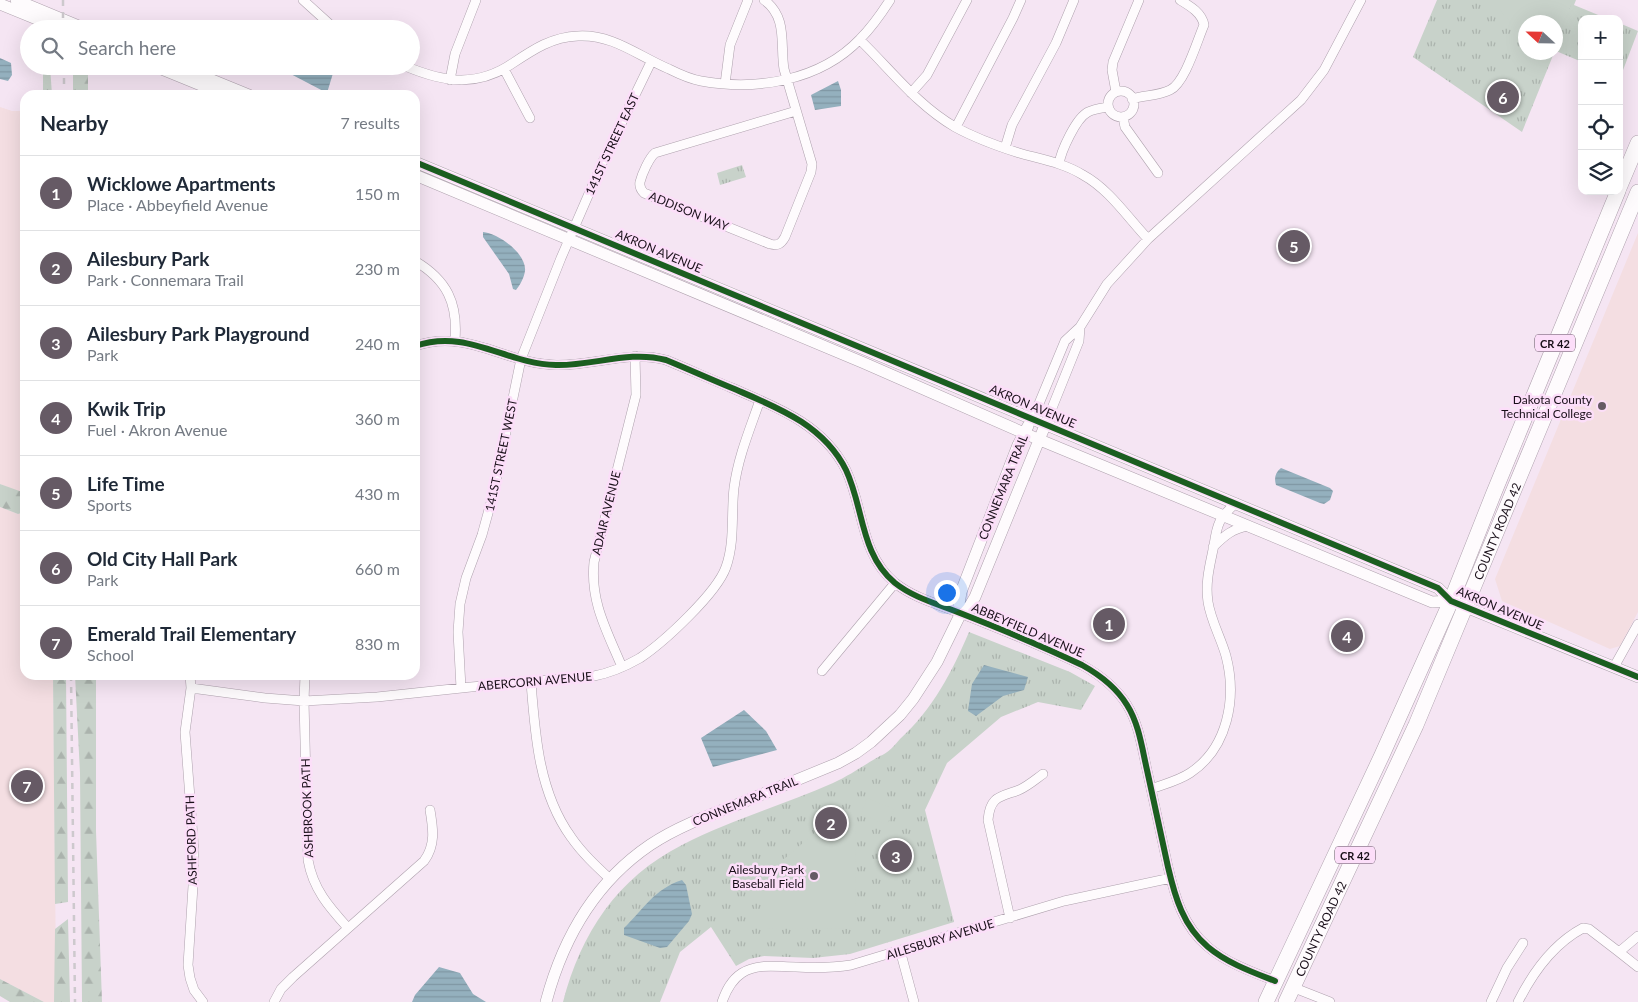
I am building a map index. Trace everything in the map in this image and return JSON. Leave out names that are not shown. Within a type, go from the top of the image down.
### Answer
[{"type":"highway","points":[[1623,178],[1638,143]]},
{"type":"highway","points":[[1638,168],[1633,186],[1638,191]]},
{"type":"highway","points":[[1575,345],[1578,320],[1624,199],[1623,189]]},
{"type":"highway","name":"COUNTY ROAD 42","points":[[1286,1002],[1409,740],[1638,191]]},
{"type":"highway","name":"COUNTY ROAD 42","points":[[1266,1002],[1382,755],[1451,601],[1492,495],[1616,195]]},
{"type":"highway","points":[[1275,981],[1281,988],[1275,1002]]},
{"type":"street","points":[[16,0],[64,20]]},
{"type":"street","points":[[304,0],[325,20]]},
{"type":"street","points":[[450,80],[456,48],[476,0]]},
{"type":"street","points":[[725,84],[730,45],[748,0]]},
{"type":"street","name":"ADDISON WAY","points":[[764,0],[775,10],[780,21],[783,39],[782,56],[787,80],[812,164],[812,172],[781,243],[776,245],[770,244],[644,193],[641,189],[640,183],[651,156],[655,153],[796,111]]},
{"type":"street","points":[[420,72],[431,77],[450,80],[478,78],[504,69],[544,44],[561,38],[580,36],[614,41],[651,62],[700,81],[725,84],[764,84],[787,80],[830,62],[860,40],[874,24],[890,0]]},
{"type":"street","points":[[911,93],[927,75],[967,0]]},
{"type":"street","points":[[956,127],[1021,0]]},
{"type":"street","points":[[1005,148],[1012,125],[1056,43],[1074,0]]},
{"type":"street","points":[[1116,92],[1112,70],[1113,62],[1139,0]]},
{"type":"street","points":[[1132,99],[1163,93],[1173,89],[1180,81],[1204,25],[1202,17],[1180,0]]},
{"type":"street","points":[[1033,418],[1065,341],[1080,327],[1107,284],[1148,239],[1301,100],[1324,70],[1356,2]]},
{"type":"street","points":[[0,4],[39,20]]},
{"type":"street","points":[[860,40],[933,113],[983,141],[1059,164],[1084,175],[1104,191],[1148,239]]},
{"type":"street","name":"141ST STREET EAST","points":[[574,228],[604,159],[651,62]]},
{"type":"street","points":[[504,69],[530,118]]},
{"type":"street","points":[[176,75],[213,90]]},
{"type":"street","points":[[200,75],[237,90]]},
{"type":"street","points":[[1116,92],[1125,92],[1132,99],[1132,110],[1123,117],[1114,115],[1108,107],[1109,98],[1116,92]]},
{"type":"street","points":[[1059,164],[1061,155],[1081,118],[1094,110],[1108,107]]},
{"type":"street","points":[[1123,117],[1125,127],[1158,173]]},
{"type":"street","name":"AKRON AVENUE","points":[[420,164],[1046,423],[1438,588],[1451,601],[1638,677]]},
{"type":"street","name":"AKRON AVENUE","points":[[420,177],[855,359],[1040,440],[1432,602],[1451,601]]},
{"type":"street","name":"141ST STREET WEST","points":[[461,688],[458,632],[460,604],[466,578],[482,535],[493,495],[521,359],[574,228]]},
{"type":"street","points":[[420,264],[433,273],[443,284],[450,298],[454,313],[455,340]]},
{"type":"street","points":[[1046,423],[1079,341],[1080,327]]},
{"type":"street","name":"ABBEYFIELD AVENUE","points":[[420,345],[455,340],[521,359],[557,365],[635,356],[654,357],[666,360],[760,400],[811,427],[836,453],[853,488],[869,549],[885,573],[895,583],[916,596],[1067,658],[1108,683],[1128,706],[1134,720],[1171,878],[1181,912],[1188,924],[1207,946],[1220,955],[1275,981]]},
{"type":"street","name":"ADAIR AVENUE","points":[[622,667],[598,612],[592,575],[636,395],[635,356]]},
{"type":"street","name":"ABERCORN AVENUE","points":[[190,688],[304,701],[377,698],[594,676],[622,667],[648,652],[670,632],[709,595],[723,574],[730,554],[732,502],[739,461],[760,400]]},
{"type":"street","name":"CONNEMARA TRAIL","points":[[961,613],[959,604],[962,592],[1024,432],[1033,418]]},
{"type":"street","name":"CONNEMARA TRAIL","points":[[546,1002],[555,971],[572,931],[594,898],[632,858],[651,844],[678,829],[838,763],[856,753],[894,721],[914,699],[937,662],[961,613],[969,607],[975,597],[1046,423]]},
{"type":"street","points":[[1151,788],[1176,780],[1190,773],[1201,764],[1218,741],[1228,718],[1231,694],[1230,673],[1226,655],[1210,613],[1207,594],[1208,572],[1215,532],[1222,515],[1236,503]]},
{"type":"street","points":[[1213,547],[1232,531],[1250,526]]},
{"type":"street","points":[[822,671],[895,583]]},
{"type":"street","points":[[1614,667],[1638,624]]},
{"type":"street","name":"ASHFORD PATH","points":[[190,680],[185,732],[194,850],[188,965],[192,984],[203,1002]]},
{"type":"street","name":"ASHBROOK PATH","points":[[305,680],[308,851],[310,868],[315,884],[324,900],[348,928]]},
{"type":"street","points":[[531,682],[540,762],[550,799],[569,836],[610,879]]},
{"type":"street","points":[[1010,918],[988,820],[989,812],[997,798],[1021,789],[1043,774]]},
{"type":"street","points":[[274,1002],[281,989],[293,977],[428,856],[433,840],[430,810]]},
{"type":"street","name":"AILESBURY AVENUE","points":[[722,1002],[731,984],[737,977],[749,970],[772,966],[836,967],[851,965],[1064,901],[1171,878]]},
{"type":"street","points":[[1518,1002],[1536,970],[1552,950],[1583,928],[1588,929],[1638,967]]},
{"type":"street","points":[[1619,952],[1638,936]]},
{"type":"street","points":[[1495,1001],[1507,968],[1523,943]]},
{"type":"street","points":[[900,950],[914,1002]]},
{"type":"street","points":[[1292,987],[1330,1002]]},
{"type":"shaded area","points":[[0,107],[12,111],[20,111],[20,493],[0,484]]},
{"type":"shaded area","name":"Dakota County Technical College","points":[[1638,233],[1638,612],[1620,646],[1610,649],[1502,601],[1495,579]]},
{"type":"shaded area","points":[[0,507],[20,513],[20,680],[53,680],[56,972],[54,1002],[44,1002],[0,979]]},
{"type":"green space","points":[[1437,0],[1576,0],[1574,5],[1598,15],[1578,15],[1578,60],[1563,54],[1563,15],[1518,15],[1518,60],[1551,60],[1522,132],[1413,57]]},
{"type":"green space","points":[[1497,0],[1573,0],[1563,26],[1563,15],[1518,15],[1518,33],[1499,8]]},
{"type":"green space","points":[[1623,25],[1638,31],[1623,70]]},
{"type":"green space","points":[[43,75],[51,75],[52,90],[43,90]]},
{"type":"green space","points":[[73,75],[88,75],[88,90],[73,90]]},
{"type":"green space","points":[[742,165],[746,177],[720,185],[717,173]]},
{"type":"green space","points":[[0,484],[20,491],[20,513],[0,507]]},
{"type":"green space","points":[[969,632],[1070,672],[1095,686],[1081,710],[1038,702],[1001,717],[947,763],[925,810],[954,922],[850,954],[813,958],[764,956],[749,959],[736,966],[711,927],[680,952],[660,1002],[563,1002],[580,953],[591,931],[621,891],[639,874],[659,858],[700,836],[833,783],[886,753],[912,727],[932,703],[956,661]]},
{"type":"green space","points":[[53,680],[66,680],[68,902],[55,904]]},
{"type":"green space","points":[[75,680],[96,680],[96,831],[102,1002],[82,1002],[80,773]]},
{"type":"green space","points":[[867,798],[894,809],[887,825],[861,814]]},
{"type":"green space","name":"Ailesbury Park Baseball Field","points":[[855,822],[856,929],[763,928],[764,892],[783,860],[818,830]]},
{"type":"green space","points":[[68,919],[70,1002],[54,1002],[55,929]]},
{"type":"green space","points":[[0,979],[44,1002],[10,1002],[0,996]]},
{"type":"water","points":[[0,58],[11,63],[12,75],[8,81],[0,79]]},
{"type":"water","points":[[293,75],[332,75],[328,90],[321,90]]},
{"type":"water","points":[[838,81],[841,90],[841,106],[815,110],[811,95]]},
{"type":"water","points":[[483,232],[503,240],[517,251],[521,258],[525,271],[522,281],[516,290],[513,289],[509,274],[483,237]]},
{"type":"water","points":[[1281,468],[1330,488],[1333,491],[1330,500],[1324,504],[1320,503],[1276,485],[1277,472]]},
{"type":"water","points":[[984,665],[1028,677],[1024,690],[1003,696],[976,716],[968,711],[972,684]]},
{"type":"water","points":[[744,710],[766,731],[777,750],[713,767],[701,738]]},
{"type":"water","points":[[682,880],[686,885],[692,914],[689,921],[667,947],[660,948],[624,935],[624,928],[650,900],[672,884]]},
{"type":"water","points":[[439,967],[460,973],[473,994],[486,1002],[412,1002],[415,995]]},
{"type":"railway","points":[[63,0],[63,20]]},
{"type":"railway","points":[[64,75],[64,90]]},
{"type":"railway","points":[[71,680],[75,1002]]},
{"type":"cycle path","points":[[420,164],[1438,588],[1451,601],[1638,677]]},
{"type":"cycle path","points":[[420,345],[452,341],[486,348],[537,363],[556,365],[570,365],[625,357],[652,357],[666,360],[765,402],[797,419],[811,429],[825,440],[846,470],[869,545],[875,558],[895,583],[918,597],[1006,631],[1082,665],[1113,687],[1127,705],[1137,728],[1171,878],[1177,900],[1186,920],[1199,939],[1215,953],[1240,967],[1275,981]]},
{"type":"place","name":"Old City Hall Park","points":[[1503,97]]},
{"type":"place","name":"Life Time","points":[[1294,246]]},
{"type":"place","name":"Dakota County Technical College","points":[[1602,406]]},
{"type":"place","name":"Wicklowe Apartments","points":[[1109,624]]},
{"type":"place","name":"Kwik Trip","points":[[1347,636]]},
{"type":"place","name":"Emerald Trail Elementary","points":[[27,786]]},
{"type":"place","name":"Ailesbury Park","points":[[831,823]]},
{"type":"place","name":"Ailesbury Park Playground","points":[[896,856]]},
{"type":"place","name":"Ailesbury Park Baseball Field","points":[[814,876]]}]
